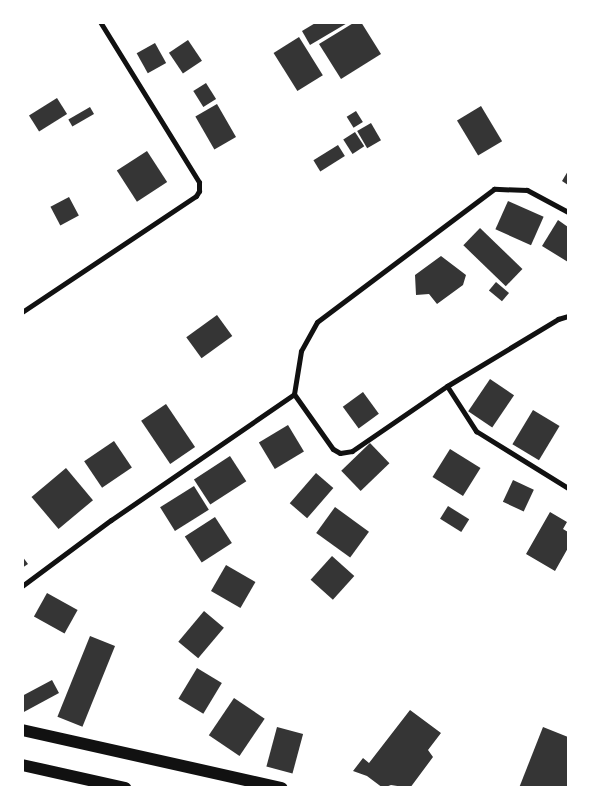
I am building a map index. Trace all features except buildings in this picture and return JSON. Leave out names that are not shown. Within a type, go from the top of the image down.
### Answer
[{"type":"main road","points":[[22,730],[282,788]]},
{"type":"main road","points":[[22,765],[125,788]]},
{"type":"street","points":[[23,309],[196,196],[199,191],[199,182],[100,22]]},
{"type":"street","points":[[568,212],[527,190],[494,189],[318,322],[301,351],[294,394],[334,449],[340,453],[352,451],[447,386],[568,316]]},
{"type":"street","points":[[447,386],[476,432],[568,488]]},
{"type":"street","points":[[22,586],[111,520],[294,394]]}]
